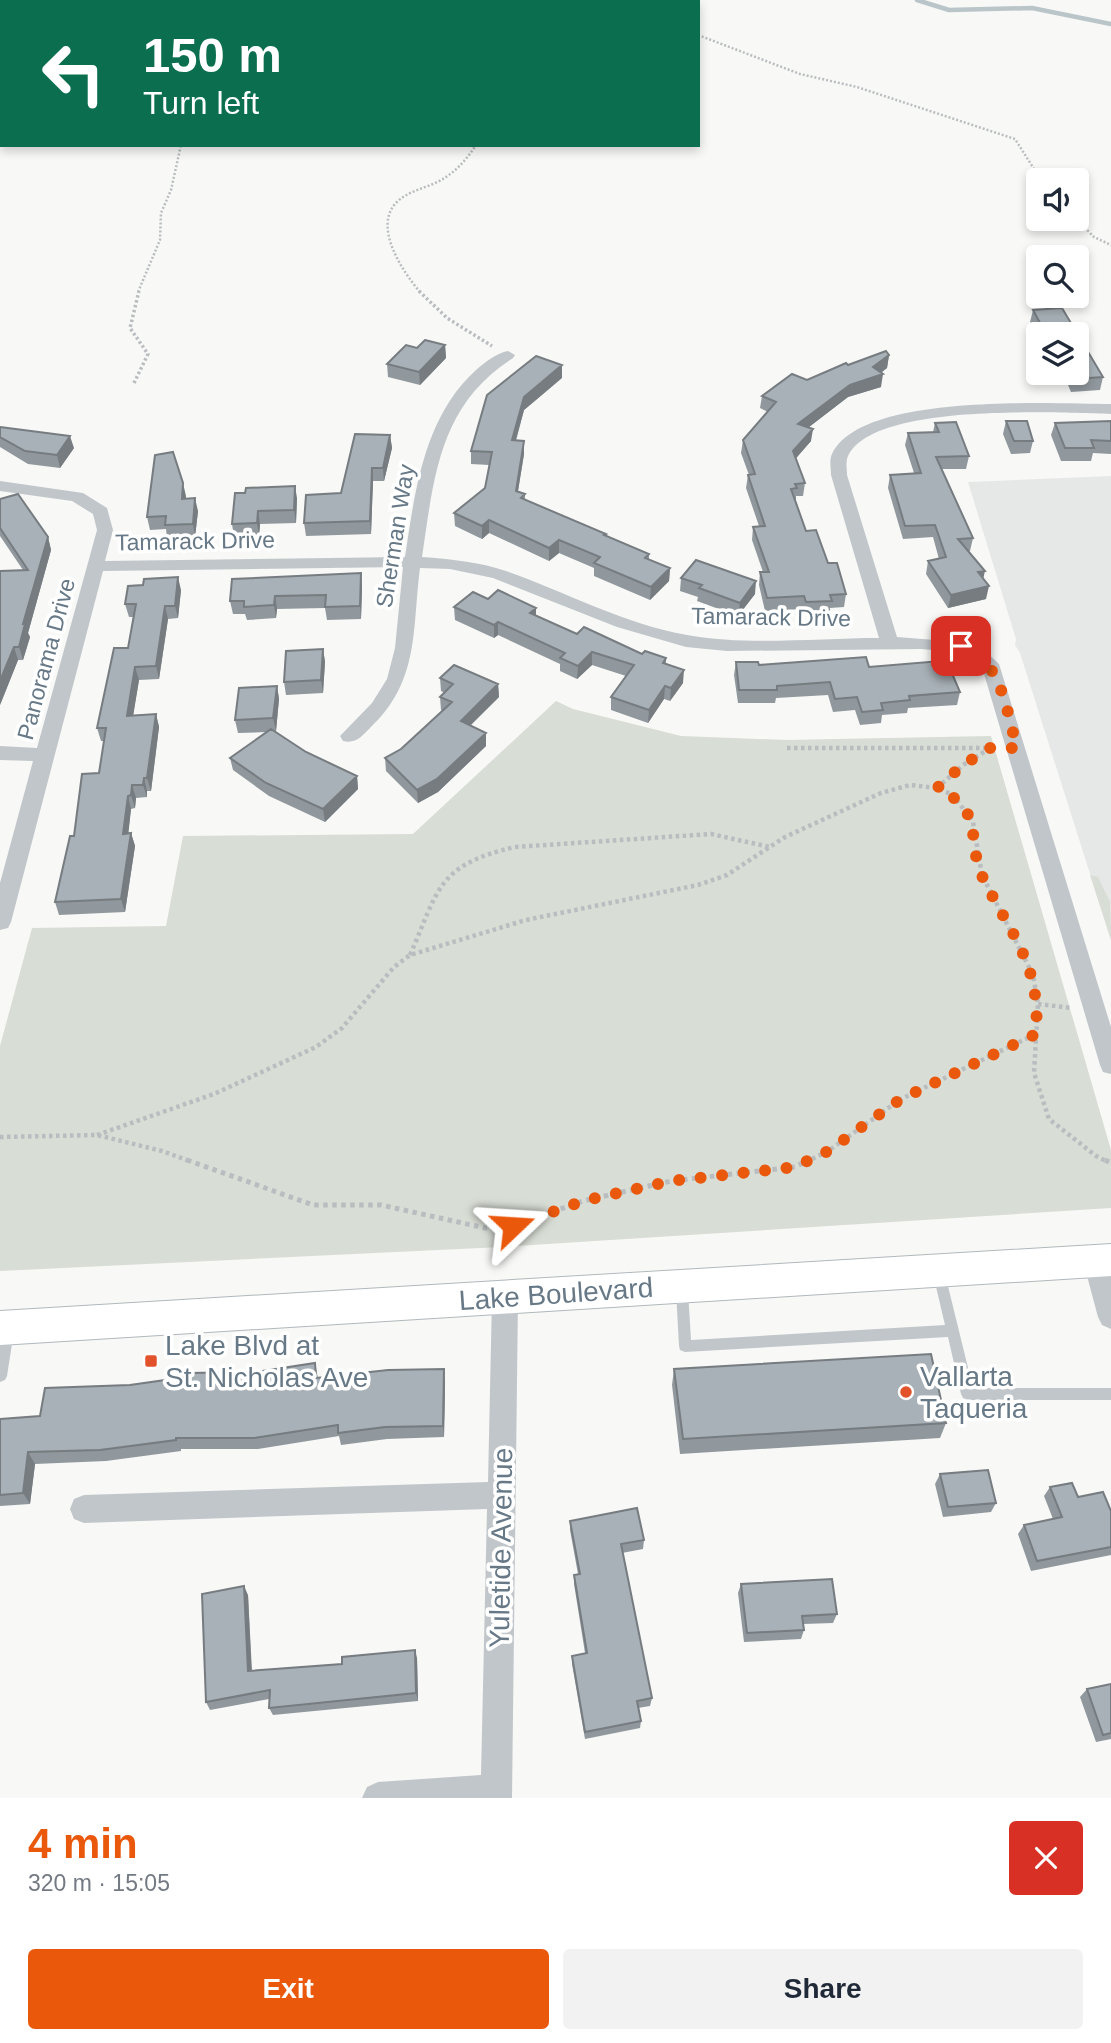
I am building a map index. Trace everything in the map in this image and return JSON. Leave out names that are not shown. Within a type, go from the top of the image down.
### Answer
[{"type":"main road","name":"Lake Boulevard","points":[[5,1328],[1104,1261]]},
{"type":"street","name":"Sherman Way","points":[[350,736],[381,706],[397,677],[403,653],[412,562],[428,469],[437,438],[449,410],[475,378],[508,355]]},
{"type":"street","points":[[890,643],[839,475],[840,454],[846,446],[872,427],[932,411],[1111,410]]},
{"type":"street","name":"Panorama Drive","points":[[0,486],[68,495],[95,506],[104,517],[105,530],[0,922]]},
{"type":"street","name":"Tamarack Drive","points":[[96,566],[412,562],[450,564],[498,575],[623,623],[686,641],[727,645],[950,644],[973,649],[982,656],[993,673],[1111,1065]]},
{"type":"street","points":[[0,753],[45,755]]},
{"type":"street","points":[[1104,1261],[1111,1317]]},
{"type":"street","name":"Yuletide Avenue","points":[[496,1794],[505,1297]]},
{"type":"street","points":[[84,1510],[502,1495]]},
{"type":"street","points":[[378,1798],[496,1794]]},
{"type":"lane","points":[[939,1271],[968,1394],[1111,1394]]},
{"type":"lane","points":[[682,1287],[685,1346],[952,1331]]},
{"type":"lane","points":[[0,1376],[5,1328]]},
{"type":"path","points":[[700,36],[800,74],[857,87],[985,127],[1015,139],[1033,168]]},
{"type":"path","points":[[134,383],[148,354],[130,328],[141,282],[160,240],[161,213],[171,190],[181,147]]},
{"type":"path","points":[[474,147],[453,173],[408,194],[396,204],[390,221],[390,236],[397,259],[435,308],[508,355]]},
{"type":"path","points":[[1088,231],[1111,245]]},
{"type":"path","points":[[788,748],[1017,748]]},
{"type":"path","points":[[937,788],[963,765],[990,748]]},
{"type":"path","points":[[97,1135],[214,1094],[316,1047],[342,1028],[394,967],[410,955],[526,919],[698,885],[727,875],[769,847],[881,793],[910,785],[937,788],[953,795],[973,822],[982,875],[1033,975],[1038,1004],[1034,1073],[1049,1119],[1096,1156],[1111,1163]]},
{"type":"path","points":[[410,955],[440,886],[449,875],[492,852],[515,847],[711,834],[769,847]]},
{"type":"path","points":[[1038,1004],[1095,1011]]},
{"type":"path","points":[[0,1137],[97,1135],[162,1151],[313,1205],[381,1205],[485,1228],[513,1226],[583,1201],[671,1181],[795,1167],[828,1151],[901,1099],[1036,1034]]},
{"type":"shaded area","points":[[1111,476],[1111,940],[1020,653],[1015,645],[1016,639],[968,482]]},
{"type":"shaded area","points":[[556,701],[573,709],[681,736],[786,740],[991,736],[1111,1150],[1111,1208],[501,1247],[0,1271],[0,1046],[32,928],[166,926],[183,836],[413,834]]},
{"type":"shaded area","points":[[1090,875],[1098,877],[1110,902],[1111,940]]},
{"type":"building","points":[[1062,308],[1070,322],[1040,322],[1033,310]]},
{"type":"building","points":[[425,340],[445,345],[419,372],[387,364],[406,345],[417,348]]},
{"type":"building","points":[[886,351],[889,355],[873,367],[883,374],[850,385],[798,424],[813,429],[793,451],[805,483],[795,484],[797,488],[791,489],[806,531],[816,530],[828,563],[837,563],[846,594],[830,595],[832,601],[806,602],[804,596],[767,598],[760,572],[769,572],[753,527],[765,526],[748,475],[755,474],[743,440],[776,402],[762,396],[792,374],[807,380],[846,363],[848,365]]},
{"type":"building","points":[[1089,353],[1103,377],[1089,378]]},
{"type":"building","points":[[536,356],[562,365],[524,397],[512,440],[524,441],[516,491],[525,494],[521,498],[649,554],[645,558],[670,568],[651,587],[594,563],[600,557],[559,540],[549,548],[489,520],[482,526],[454,513],[485,488],[492,452],[471,451],[487,395]]},
{"type":"building","points":[[1006,421],[1027,421],[1033,441],[1014,441]]},
{"type":"building","points":[[1111,421],[1111,441],[1091,440],[1094,448],[1065,448],[1055,423]]},
{"type":"building","points":[[956,422],[969,456],[936,457],[973,538],[958,539],[985,571],[978,572],[989,586],[951,595],[928,561],[946,557],[935,525],[905,526],[890,475],[921,473],[908,433],[939,432],[935,423]]},
{"type":"building","points":[[0,427],[70,436],[57,455],[25,451],[0,437]]},
{"type":"building","points":[[355,434],[390,435],[383,468],[372,468],[370,521],[304,523],[306,495],[341,493]]},
{"type":"building","points":[[173,452],[183,483],[182,499],[195,498],[193,524],[165,525],[166,516],[147,517],[155,455]]},
{"type":"building","points":[[295,486],[294,510],[258,511],[257,523],[232,524],[235,493],[245,493],[246,488]]},
{"type":"building","points":[[18,494],[48,537],[19,647],[14,647],[0,681],[0,571],[28,570],[0,528],[0,499]]},
{"type":"building","points":[[696,560],[756,581],[740,603],[699,588],[702,585],[681,578]]},
{"type":"building","points":[[361,573],[360,606],[325,607],[326,595],[275,596],[274,605],[244,607],[244,601],[230,601],[232,579]]},
{"type":"building","points":[[178,577],[175,606],[165,606],[156,666],[135,667],[127,716],[156,714],[147,778],[144,778],[143,785],[132,785],[131,795],[128,796],[123,834],[131,833],[121,899],[55,902],[70,836],[74,836],[82,774],[99,773],[106,728],[97,728],[114,648],[128,648],[136,604],[125,604],[128,586],[143,585],[144,579]]},
{"type":"building","points":[[498,590],[536,608],[530,613],[577,634],[584,627],[642,654],[645,651],[666,658],[663,663],[684,670],[671,688],[665,686],[649,710],[611,697],[634,665],[592,652],[578,666],[560,658],[565,653],[498,622],[494,625],[454,607],[473,592],[488,599]]},
{"type":"building","points":[[323,649],[321,680],[284,682],[286,651]]},
{"type":"building","points":[[866,657],[869,667],[941,661],[946,671],[951,671],[960,692],[909,696],[910,700],[881,703],[883,710],[862,712],[857,697],[835,699],[830,682],[777,686],[777,690],[739,690],[736,662],[758,662],[759,665]]},
{"type":"building","points":[[454,665],[498,684],[461,721],[486,733],[437,779],[417,790],[385,758],[401,749],[452,702],[440,697],[453,684],[440,678]]},
{"type":"building","points":[[277,686],[273,718],[235,720],[239,688]]},
{"type":"building","points":[[271,729],[306,752],[357,776],[323,809],[266,783],[230,758]]},
{"type":"building","points":[[931,1354],[946,1423],[683,1439],[674,1369]]},
{"type":"building","points":[[315,1363],[316,1378],[388,1370],[444,1369],[443,1426],[385,1427],[338,1433],[338,1425],[254,1438],[176,1438],[100,1450],[28,1452],[23,1493],[0,1495],[0,1419],[40,1416],[45,1388],[130,1385],[186,1377],[187,1373],[256,1372]]},
{"type":"building","points":[[988,1470],[996,1503],[948,1507],[940,1474]]},
{"type":"building","points":[[1072,1483],[1078,1497],[1103,1492],[1111,1511],[1111,1547],[1037,1561],[1024,1525],[1062,1517],[1050,1487]]},
{"type":"building","points":[[637,1508],[644,1540],[621,1544],[652,1698],[637,1701],[641,1721],[585,1732],[572,1656],[587,1653],[574,1575],[580,1574],[570,1521]]},
{"type":"building","points":[[832,1579],[837,1614],[802,1616],[804,1630],[747,1633],[741,1584]]},
{"type":"building","points":[[244,1586],[248,1671],[342,1664],[342,1657],[415,1650],[416,1693],[269,1708],[270,1690],[206,1702],[202,1594]]},
{"type":"building","points":[[1111,1684],[1111,1733],[1103,1735],[1087,1689]]},
{"type":"waterway","points":[[917,0],[949,10],[1032,8],[1111,24]]},
{"type":"place","name":"Lake Blvd at St. Nicholas Ave","points":[[151,1361]]},
{"type":"place","name":"Vallarta Taqueria","points":[[906,1392]]},
{"type":"route","points":[[513,1226],[583,1201],[671,1181],[795,1167],[828,1151],[901,1099],[1036,1034],[1038,1004],[1033,975],[982,875],[975,847],[973,822],[953,795],[937,788],[963,765],[990,748],[1017,748],[990,664],[973,649],[961,646]]}]
